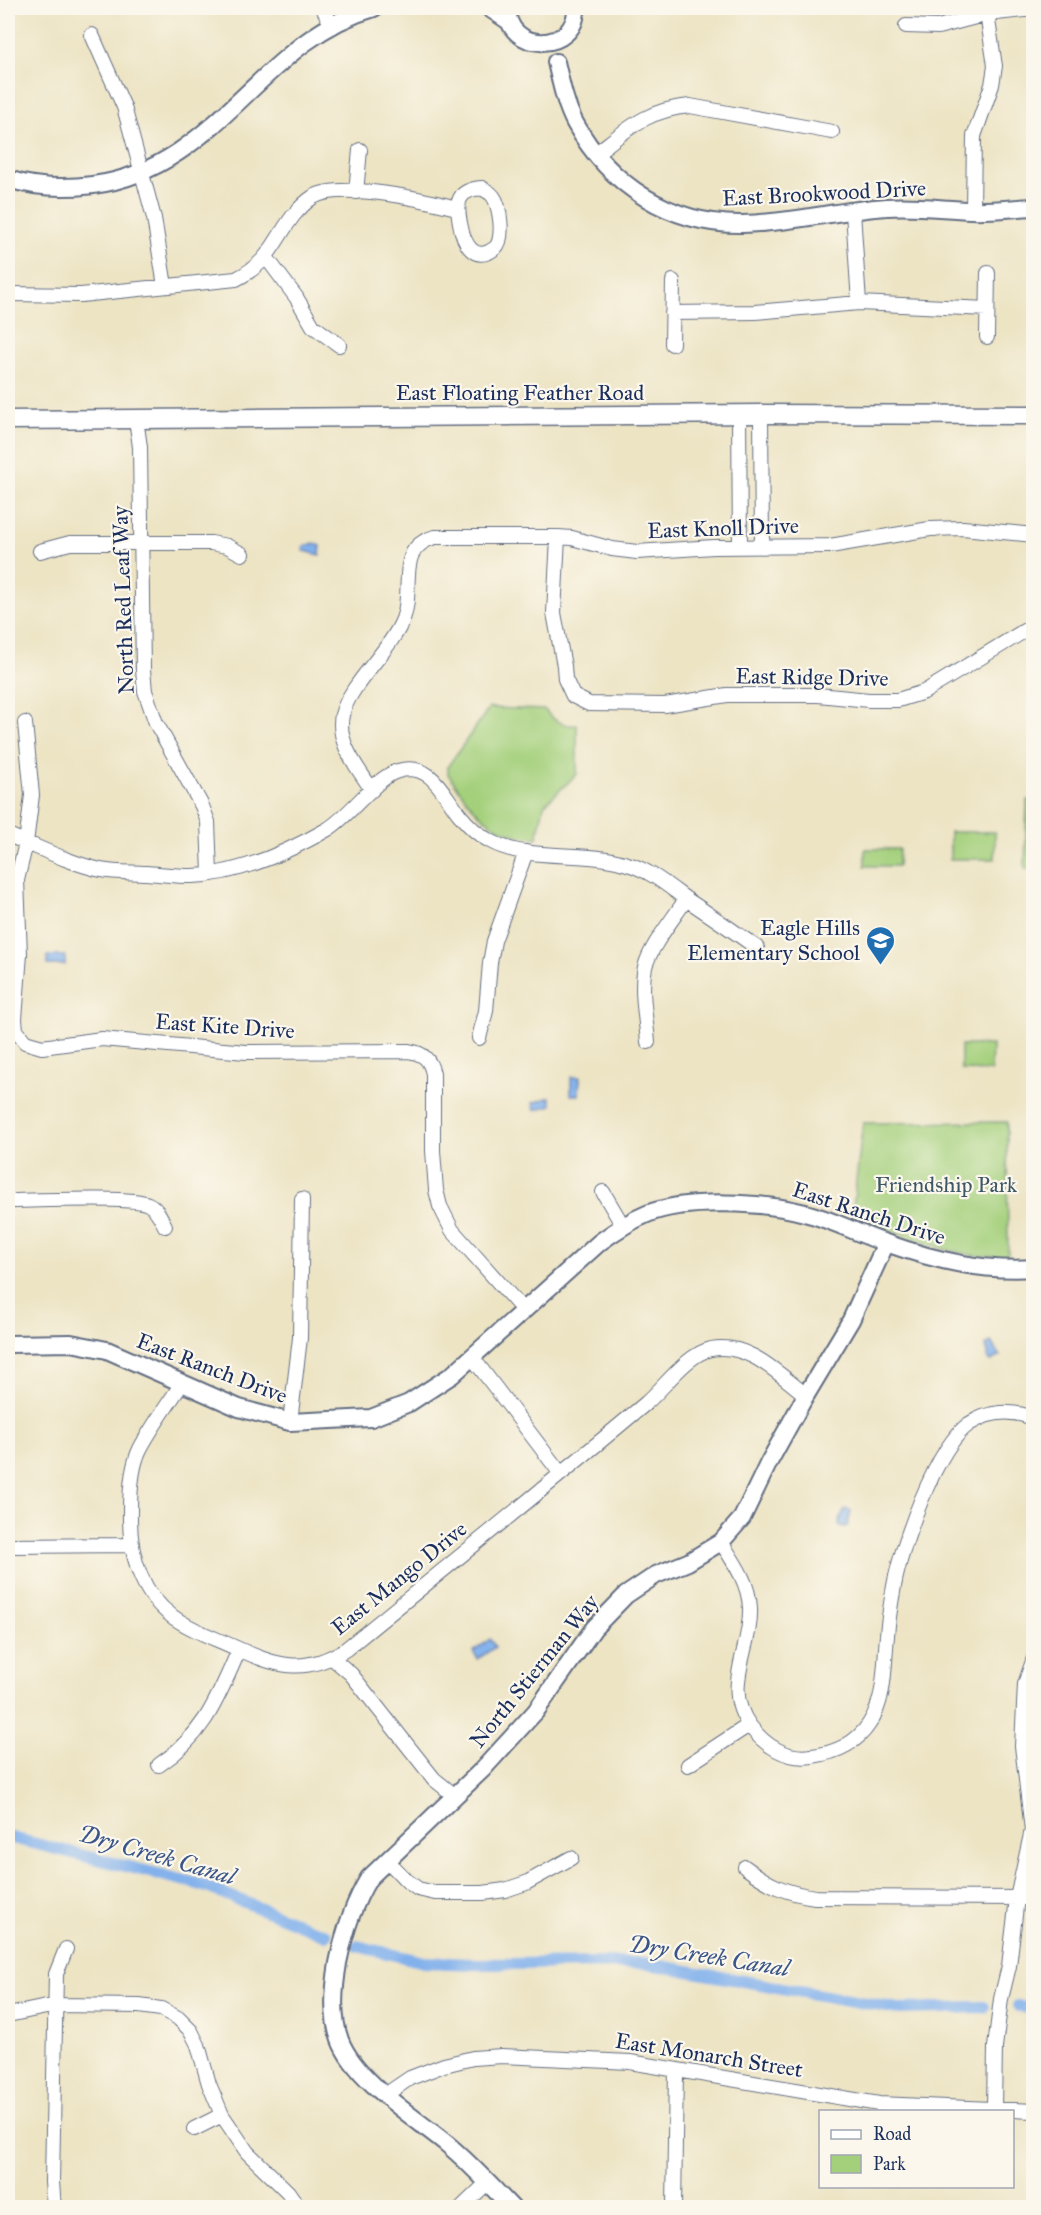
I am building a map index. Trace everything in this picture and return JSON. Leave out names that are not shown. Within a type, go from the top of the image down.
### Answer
[{"type":"main road","name":"East Floating Feather Road","points":[[8,420],[739,414],[1034,415]]},
{"type":"street","points":[[323,8],[331,24]]},
{"type":"street","points":[[8,179],[53,189],[108,183],[142,173],[193,144],[296,50],[331,24],[374,8]]},
{"type":"street","points":[[489,8],[508,15],[516,32],[535,42],[557,39],[566,33]]},
{"type":"street","points":[[535,42],[548,60],[556,62],[566,33],[573,23],[576,8]]},
{"type":"street","points":[[906,26],[938,27],[987,14],[1034,9]]},
{"type":"street","points":[[973,210],[975,136],[992,85],[995,66],[987,14]]},
{"type":"street","points":[[92,35],[124,107],[154,218],[165,286]]},
{"type":"street","name":"East Brookwood Drive","points":[[556,62],[575,123],[595,154],[633,190],[666,209],[697,219],[741,224],[787,222],[887,207],[973,210],[1034,207]]},
{"type":"street","points":[[595,154],[642,119],[659,111],[690,106],[832,132]]},
{"type":"street","points":[[356,192],[360,150]]},
{"type":"street","points":[[482,188],[492,194],[496,201],[501,231],[497,247],[487,253],[476,253],[468,248],[463,239],[457,208],[463,195],[472,189],[482,188]]},
{"type":"street","points":[[8,294],[81,296],[236,279],[254,270],[266,257],[294,214],[313,197],[337,190],[424,199],[457,208]]},
{"type":"street","points":[[854,212],[859,303]]},
{"type":"street","points":[[266,257],[314,326],[339,345]]},
{"type":"street","points":[[987,337],[988,273]]},
{"type":"street","points":[[672,344],[673,281]]},
{"type":"street","points":[[672,313],[755,312],[859,303],[987,309]]},
{"type":"street","points":[[739,414],[740,546]]},
{"type":"street","points":[[761,414],[762,546]]},
{"type":"street","name":"North Red Leaf Way","points":[[136,419],[140,447],[142,670],[145,691],[156,723],[208,822],[210,874]]},
{"type":"street","name":"East Knoll Drive","points":[[372,790],[346,750],[342,734],[342,716],[349,699],[403,621],[408,598],[411,553],[417,545],[435,537],[572,538],[612,549],[637,552],[740,546],[830,546],[930,529],[963,528],[1034,535]]},
{"type":"street","name":"East Ridge Drive","points":[[558,537],[554,613],[565,679],[573,696],[589,704],[665,705],[727,695],[818,695],[869,700],[898,700],[924,692],[1034,625]]},
{"type":"street","points":[[40,551],[70,543],[211,543],[227,546],[242,554]]},
{"type":"street","points":[[25,723],[32,795],[26,843]]},
{"type":"street","points":[[8,835],[104,871],[191,876],[210,874],[235,869],[297,846],[335,825],[384,778],[398,771],[419,770],[432,778],[469,825],[489,840],[507,848],[526,852],[592,856],[626,863],[658,878],[757,948]]},
{"type":"street","name":"East Kite Drive","points":[[26,843],[17,880],[20,954],[15,1019],[16,1030],[21,1038],[36,1046],[118,1039],[246,1052],[408,1051],[420,1054],[427,1059],[433,1074],[433,1151],[436,1190],[440,1206],[452,1230],[524,1311]]},
{"type":"street","points":[[479,1038],[486,1011],[494,941],[526,852]]},
{"type":"street","points":[[648,1042],[643,984],[645,966],[686,898]]},
{"type":"street","points":[[603,1192],[623,1226]]},
{"type":"street","points":[[290,1422],[300,1338],[302,1199]]},
{"type":"street","points":[[8,1201],[128,1200],[148,1203],[158,1212],[165,1226]]},
{"type":"street","name":"East Ranch Drive","points":[[8,1344],[71,1343],[106,1350],[239,1408],[290,1422],[371,1418],[409,1403],[452,1375],[600,1242],[623,1226],[647,1214],[674,1206],[757,1205],[806,1213],[932,1258],[969,1266],[1012,1270],[1034,1268]]},
{"type":"street","name":"North Stierman Way","points":[[512,2208],[448,2145],[385,2096],[350,2058],[340,2040],[333,1997],[341,1947],[359,1894],[369,1878],[455,1796],[536,1711],[594,1628],[626,1595],[656,1575],[688,1562],[721,1542],[742,1518],[769,1462],[851,1320],[886,1243]]},
{"type":"street","name":"East Mango Drive","points":[[182,1383],[139,1450],[130,1487],[131,1545],[144,1585],[171,1616],[192,1629],[264,1661],[282,1666],[302,1666],[332,1658],[346,1649],[659,1392],[696,1356],[708,1350],[724,1347],[741,1350],[759,1359],[806,1395]]},
{"type":"street","points":[[472,1357],[561,1474]]},
{"type":"street","points":[[721,1542],[737,1567],[745,1585],[750,1607],[749,1629],[737,1684],[739,1702],[749,1725],[766,1743],[783,1754],[805,1757],[832,1753],[854,1741],[869,1725],[877,1708],[881,1693],[887,1626],[905,1540],[927,1486],[952,1443],[968,1425],[988,1414],[1009,1412],[1023,1414],[1034,1419]]},
{"type":"street","points":[[8,1546],[131,1545]]},
{"type":"street","points":[[159,1765],[180,1751],[209,1716],[239,1650]]},
{"type":"street","points":[[332,1658],[351,1674],[434,1779],[455,1796]]},
{"type":"street","points":[[994,2108],[995,2048],[1002,1998],[1010,1966],[1017,1898],[1032,1830],[1022,1746],[1025,1684],[1034,1658]]},
{"type":"street","points":[[688,1765],[749,1725]]},
{"type":"street","points":[[387,1860],[418,1889],[435,1893],[483,1893],[505,1890],[526,1883],[571,1858]]},
{"type":"street","points":[[745,1867],[765,1882],[791,1894],[815,1898],[1034,1898]]},
{"type":"street","points":[[54,2208],[52,2182],[56,1974],[66,1949]]},
{"type":"street","points":[[8,2015],[56,2005],[139,2006],[160,2009],[178,2018],[191,2031],[198,2045],[209,2084],[222,2115],[247,2152],[288,2192],[299,2208]]},
{"type":"street","name":"East Monarch Street","points":[[385,2096],[410,2078],[444,2065],[473,2058],[502,2056],[614,2060],[879,2104],[1034,2111]]},
{"type":"street","points":[[674,2208],[676,2070]]},
{"type":"street","points":[[194,2128],[222,2115]]},
{"type":"street","points":[[461,2208],[487,2183]]},
{"type":"green space","points":[[489,708],[545,710],[559,722],[577,725],[577,774],[544,805],[537,838],[507,832],[495,826],[475,809],[448,774],[448,766]]},
{"type":"green space","points":[[1027,800],[1033,800],[1033,869],[1025,869]]},
{"type":"green space","points":[[950,832],[995,832],[995,859],[950,859]]},
{"type":"green space","points":[[865,849],[899,849],[898,866],[865,866]]},
{"type":"green space","points":[[961,1045],[992,1045],[991,1071],[961,1070]]},
{"type":"green space","name":"Friendship Park","points":[[1007,1122],[1008,1256],[968,1254],[948,1250],[852,1215],[863,1123]]},
{"type":"water","points":[[314,543],[321,546],[320,555],[304,551],[303,547]]},
{"type":"water","points":[[47,956],[65,956],[65,965],[47,965]]},
{"type":"water","points":[[571,1077],[580,1077],[579,1095],[571,1095]]},
{"type":"water","points":[[550,1097],[552,1105],[535,1110],[533,1103]]},
{"type":"water","points":[[991,1342],[1000,1356],[991,1361],[988,1358],[986,1345]]},
{"type":"water","points":[[844,1510],[851,1511],[848,1525],[840,1526]]},
{"type":"water","points":[[490,1639],[495,1647],[478,1659],[473,1652]]},
{"type":"waterway","name":"Dry Creek Canal","points":[[8,1837],[202,1885],[326,1935]]},
{"type":"waterway","name":"Dry Creek Canal","points":[[357,1946],[424,1962],[644,1963],[898,2009],[984,2007]]},
{"type":"waterway","name":"Dry Creek Canal","points":[[1018,2006],[1034,2010]]},
{"type":"place","name":"Eagle Hills Elementary School","points":[[881,966]]}]
